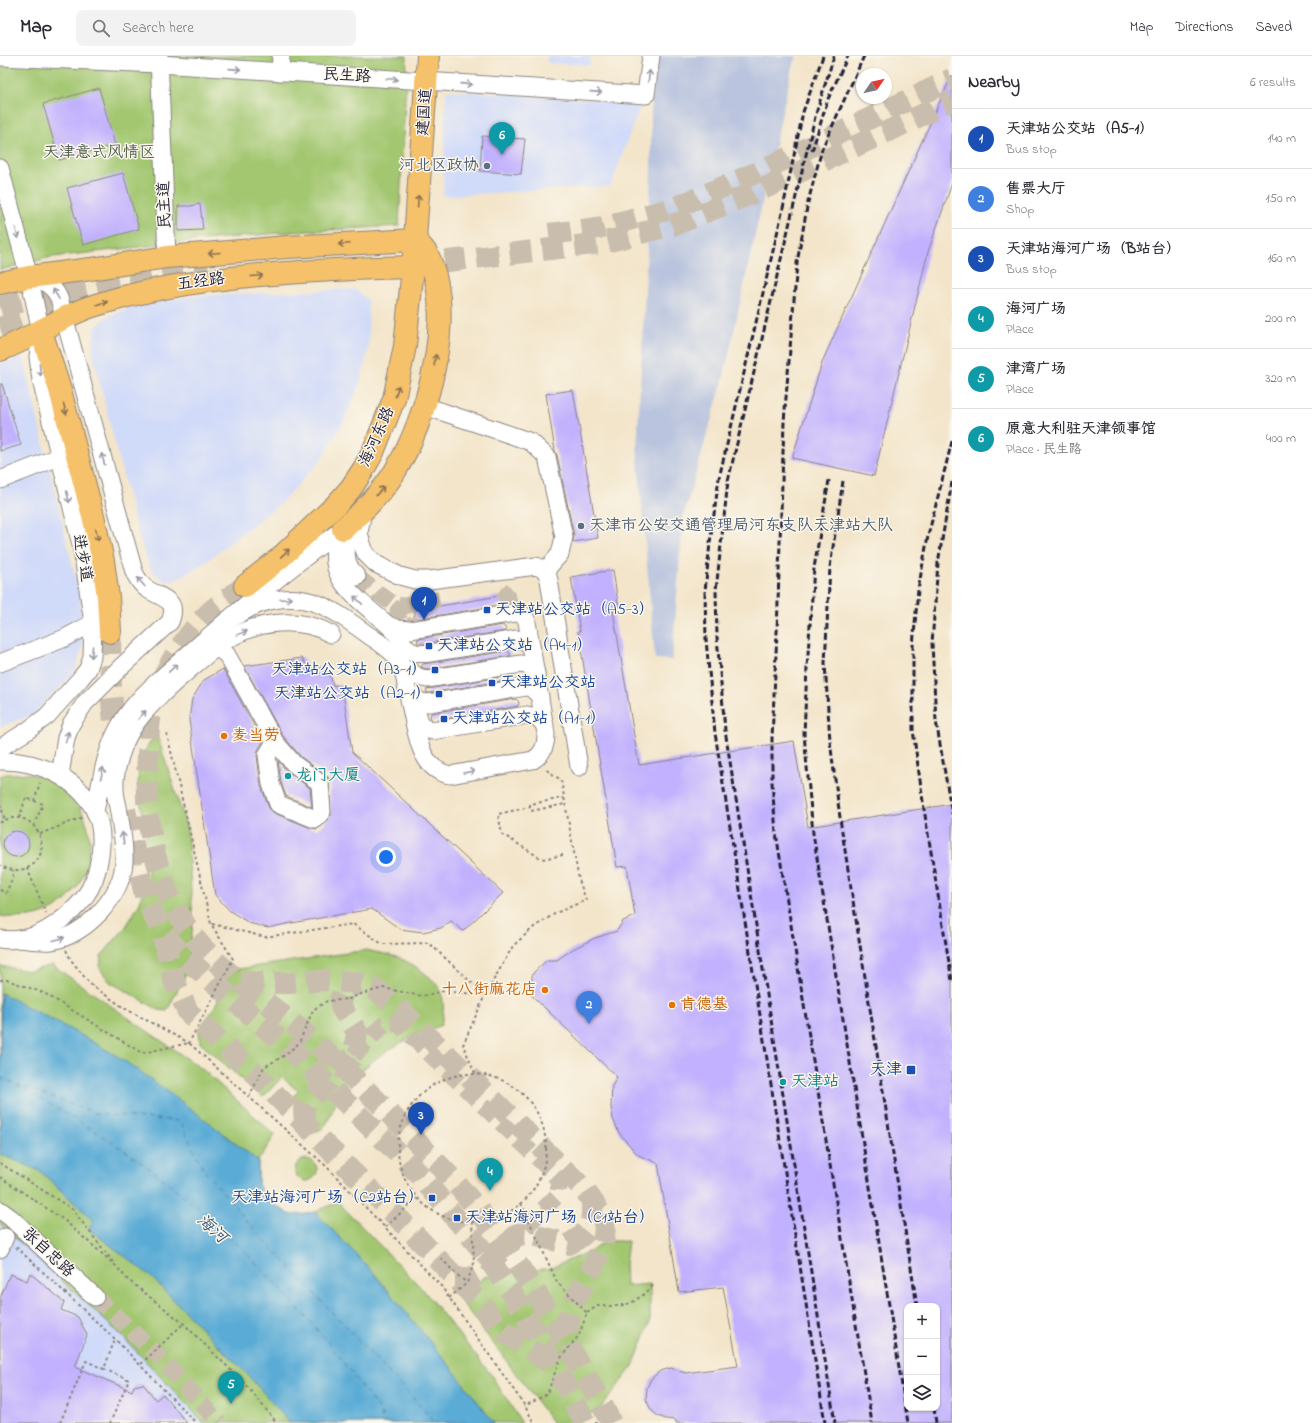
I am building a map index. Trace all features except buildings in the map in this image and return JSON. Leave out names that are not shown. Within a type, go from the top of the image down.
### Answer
[{"type":"main road","name":"建国道","points":[[415,240],[428,56]]},
{"type":"main road","name":"五经路","points":[[0,283],[29,277],[167,257],[288,247],[415,240]]},
{"type":"main road","name":"海河东路","points":[[245,586],[280,558],[336,504],[351,488],[364,470],[374,452],[388,416],[398,383],[405,346],[415,240]]},
{"type":"main road","points":[[353,519],[378,494],[394,473],[411,440],[425,406],[432,380],[438,343],[439,300],[435,277],[426,253],[415,240]]},
{"type":"main road","points":[[382,268],[392,264],[395,256],[392,248],[383,242]]},
{"type":"main road","name":"五经路","points":[[0,350],[14,345],[94,305],[124,296],[203,281],[296,272],[413,267]]},
{"type":"main road","name":"进步道","points":[[41,331],[60,390],[94,520],[107,590],[102,628]]},
{"type":"street","name":"民生路","points":[[0,57],[280,64],[427,81],[646,95],[651,56]]},
{"type":"street","name":"民主道","points":[[159,60],[167,257]]},
{"type":"street","name":"进步道","points":[[0,168],[29,277],[41,331],[38,357],[41,380],[102,628],[88,668],[66,695],[47,716],[0,748]]},
{"type":"street","points":[[29,277],[40,279],[54,289],[59,298],[134,572],[139,581],[146,588],[165,598],[172,605],[173,613],[170,622],[122,666],[82,708],[71,724],[52,772]]},
{"type":"street","points":[[425,406],[531,442],[547,457],[564,537],[560,554],[546,570]]},
{"type":"street","points":[[0,480],[59,457]]},
{"type":"street","points":[[353,519],[359,533],[362,547],[366,554],[376,564],[400,576],[424,580],[536,566],[546,570]]},
{"type":"street","points":[[95,812],[110,747],[121,723],[145,694],[270,584],[353,519]]},
{"type":"street","points":[[353,519],[347,537],[346,554],[348,563],[357,577]]},
{"type":"street","points":[[353,519],[338,537],[336,545],[335,560],[339,576],[349,591],[366,608],[388,625],[400,637],[408,650],[419,655],[517,639],[525,641],[531,648]]},
{"type":"street","points":[[546,570],[549,580],[579,767]]},
{"type":"street","points":[[224,623],[257,605],[274,600],[302,600],[321,604],[347,619],[396,656],[403,670],[421,751],[440,772],[450,775],[533,760],[538,757],[545,746],[545,725],[525,617],[520,613],[404,630],[388,625]]},
{"type":"street","points":[[0,939],[20,940],[56,933],[74,934],[90,923],[101,911],[115,890],[124,863],[124,845],[114,789],[116,772],[124,746],[138,719],[181,677],[228,639],[244,632],[274,624],[291,622],[318,627],[331,634]]},
{"type":"street","points":[[0,663],[65,638],[102,628]]},
{"type":"street","points":[[403,643],[419,719],[421,724],[428,730],[438,731],[527,715],[537,717],[545,725]]},
{"type":"street","points":[[217,647],[227,655],[275,742]]},
{"type":"street","points":[[409,670],[418,677],[427,679],[521,664],[530,666],[536,673]]},
{"type":"street","points":[[414,696],[420,702],[429,703],[526,687],[532,688],[540,696]]},
{"type":"street","points":[[0,761],[20,762],[52,772],[74,786],[95,812],[100,830],[101,847],[99,863],[90,888],[81,901],[66,916],[56,933]]},
{"type":"street","name":"张自忠路","points":[[0,1210],[11,1218],[95,1297]]},
{"type":"path","points":[[167,734],[211,924],[233,958],[189,1043]]},
{"type":"path","points":[[475,1073],[463,1045],[485,995],[513,946],[534,927],[556,913],[586,900],[579,880],[560,780],[533,760]]},
{"type":"path","points":[[34,801],[52,772]]},
{"type":"path","points":[[19,818],[26,798],[43,804],[34,825]]},
{"type":"path","points":[[563,855],[542,860],[502,834],[498,814],[530,807],[530,804],[564,798]]},
{"type":"path","points":[[0,804],[6,820]]},
{"type":"path","points":[[530,807],[531,811],[565,804]]},
{"type":"path","points":[[40,834],[95,812]]},
{"type":"path","points":[[0,823],[9,818],[27,820],[34,825],[40,834],[42,848],[34,863],[27,868],[13,870],[0,865]]},
{"type":"path","points":[[27,868],[56,933],[71,960],[90,984],[124,1008],[189,1043],[327,1167],[441,1286],[525,1406],[534,1423]]},
{"type":"path","points":[[0,890],[6,893],[13,877],[13,870]]},
{"type":"path","points":[[211,924],[265,937],[353,924],[382,944],[429,943],[485,995]]},
{"type":"path","points":[[0,980],[7,980],[44,993],[142,1053],[189,1043]]},
{"type":"path","points":[[249,1097],[264,1067],[285,1055],[299,1043],[312,1010],[327,1001],[349,999],[358,994],[384,988],[422,996],[444,991],[485,995]]},
{"type":"path","points":[[475,1073],[499,1078],[520,1090],[535,1109],[545,1131],[546,1155],[540,1178],[527,1198],[508,1213],[485,1222],[460,1222],[436,1213],[416,1198],[403,1177],[398,1152],[400,1127],[411,1105],[429,1087],[451,1076],[475,1073]]},
{"type":"path","points":[[0,1163],[72,1209],[127,1279],[183,1323],[246,1385],[277,1423]]},
{"type":"path","points":[[0,1177],[64,1220],[116,1266]]},
{"type":"path","points":[[385,1227],[416,1198]]},
{"type":"path","points":[[521,1203],[557,1282],[587,1313]]},
{"type":"path","points":[[449,1298],[467,1284],[474,1263],[472,1222]]},
{"type":"path","points":[[2,1243],[116,1340],[141,1364],[196,1423]]},
{"type":"path","points":[[441,1258],[467,1284]]},
{"type":"path","points":[[525,1406],[547,1394],[560,1359],[579,1335],[587,1313],[597,1306],[619,1306],[631,1303],[646,1293],[654,1284]]},
{"type":"path","points":[[141,1364],[183,1323]]},
{"type":"path","points":[[104,1369],[116,1340]]},
{"type":"path","points":[[60,1423],[86,1361],[129,1380],[110,1423]]},
{"type":"shaded area","points":[[547,56],[590,56],[590,65],[547,63]]},
{"type":"shaded area","points":[[658,56],[797,56],[793,63],[723,380],[683,517],[672,660],[655,659],[637,448],[651,173],[651,102]]},
{"type":"shaded area","points":[[446,90],[641,103],[611,186],[443,196]]},
{"type":"shaded area","points":[[354,289],[368,300],[369,346],[359,386],[342,425],[319,462],[281,503],[203,564],[174,581],[165,581],[158,577],[150,568],[138,535],[92,352],[95,328],[107,317],[131,307],[192,296]]},
{"type":"shaded area","points":[[23,357],[80,597],[83,644],[75,672],[32,715],[0,727],[0,364]]},
{"type":"shaded area","points":[[0,1224],[120,1334],[204,1423],[0,1423]]},
{"type":"green space","name":"天津意式风情区","points":[[0,56],[407,56],[399,226],[290,232],[192,241],[52,257],[0,270]]},
{"type":"green space","points":[[155,735],[158,738],[187,828],[193,922],[188,969],[167,1011],[159,1010],[110,982],[100,969],[101,956],[125,928],[139,905],[148,872],[146,836],[138,787],[139,760]]},
{"type":"green space","points":[[6,774],[31,774],[44,778],[56,785],[70,796],[79,807],[85,819],[89,833],[90,847],[88,862],[83,876],[76,888],[67,899],[55,908],[32,917],[16,918],[0,916],[0,776]]},
{"type":"green space","points":[[367,950],[402,959],[420,970],[436,983],[441,992],[443,1002],[443,1016],[441,1025],[400,1043],[370,1063],[353,1079],[341,1094],[324,1127],[315,1132],[300,1133],[296,1127],[309,1113],[292,1098],[298,1091],[282,1077],[263,1097],[200,1043],[199,1029],[213,1010],[225,985],[229,972],[232,970]]},
{"type":"green space","points":[[52,965],[202,1069],[275,1135],[258,1161],[258,1185],[271,1203],[291,1215],[315,1212],[338,1202],[424,1291],[489,1372],[522,1423],[204,1423],[120,1334],[0,1224],[0,966],[30,971]]},
{"type":"green space","points":[[306,1159],[314,1162],[317,1170],[314,1178],[306,1181],[298,1178],[295,1170],[298,1162]]},
{"type":"green space","points":[[606,1241],[628,1241],[625,1265],[626,1286],[650,1284],[650,1322],[633,1366],[600,1409],[569,1423],[553,1423],[462,1302],[483,1277],[550,1268],[591,1251]]},
{"type":"water","name":"海河","points":[[1,993],[82,1036],[129,1064],[178,1099],[258,1161],[258,1185],[271,1203],[291,1215],[315,1212],[372,1271],[450,1366],[494,1423],[290,1423],[246,1373],[148,1274],[89,1229],[93,1220],[40,1171],[0,1154]]},
{"type":"ferry route","points":[[0,1078],[98,1114],[180,1121],[203,1169],[253,1228],[436,1423]]},
{"type":"ferry route","points":[[17,1085],[85,1125],[134,1157],[174,1188],[220,1228],[284,1293],[325,1339],[380,1411],[386,1423]]},
{"type":"ferry route","points":[[380,1414],[383,1423]]},
{"type":"tunnel","points":[[549,234],[598,228],[674,208],[758,172],[952,79]]},
{"type":"tunnel","points":[[411,261],[448,261],[602,243],[676,224],[758,191],[952,100]]},
{"type":"tunnel","points":[[0,307],[129,276],[208,264]]},
{"type":"tunnel","points":[[0,328],[82,301]]},
{"type":"tunnel","points":[[357,577],[393,604],[403,606],[442,599]]},
{"type":"tunnel","points":[[245,586],[211,611],[187,638],[164,676],[153,704],[149,733],[147,799],[150,831],[158,867],[164,884],[191,933],[214,960],[297,1027],[343,1068],[422,1147],[473,1203],[505,1246],[534,1290],[588,1379],[611,1423]]},
{"type":"tunnel","points":[[489,614],[503,612],[509,607],[507,596],[499,588]]},
{"type":"tunnel","points":[[403,606],[398,611],[399,621],[407,626],[420,625]]},
{"type":"tunnel","points":[[110,632],[111,692],[117,751]]},
{"type":"tunnel","points":[[125,810],[146,899],[161,930],[181,954],[296,1054],[419,1174],[483,1251],[510,1290],[554,1364],[585,1423]]},
{"type":"tunnel","points":[[163,937],[174,980],[188,1012],[256,1075],[410,1230],[479,1302],[500,1329],[549,1362]]},
{"type":"tunnel","points":[[241,982],[289,983],[327,980],[359,983],[378,991],[403,1012],[584,1189],[602,1217],[605,1228],[599,1253],[569,1317],[568,1332],[571,1347]]},
{"type":"tunnel","points":[[305,1125],[304,1109],[307,1102],[354,1055],[357,1032],[341,1007],[341,997],[347,988],[359,983]]},
{"type":"tunnel","points":[[354,1055],[383,1025],[398,1023],[552,1172],[559,1181],[558,1195],[518,1234]]},
{"type":"tunnel","points":[[455,1278],[471,1278],[478,1274],[518,1234],[533,1235],[569,1244],[582,1236],[589,1227],[592,1216],[592,1201]]},
{"type":"tunnel","points":[[95,1297],[159,1356],[219,1423]]},
{"type":"railway","points":[[823,56],[803,112],[782,213],[719,478],[705,591],[706,640],[715,733],[825,1423]]},
{"type":"railway","points":[[834,56],[815,117],[728,481],[716,590],[717,637],[725,730],[835,1423]]},
{"type":"railway","points":[[812,151],[828,99],[848,56]]},
{"type":"railway","points":[[864,56],[822,149],[808,202],[797,263],[784,422],[772,738],[772,782],[776,833],[872,1423]]},
{"type":"railway","points":[[952,441],[928,536],[918,590],[913,646],[913,730],[924,809],[952,981]]},
{"type":"railway","points":[[829,480],[814,568],[804,734],[813,833],[908,1423]]},
{"type":"railway","points":[[843,481],[830,567],[825,663],[830,741],[841,825],[917,1303]]},
{"type":"railway","points":[[952,482],[938,563],[932,643],[936,721],[952,814]]},
{"type":"railway","points":[[934,1411],[936,1423]]},
{"type":"place","name":"原意大利驻天津领事馆","points":[[502,155]]},
{"type":"place","name":"河北区政协","points":[[487,166]]},
{"type":"place","name":"天津市公安交通管理局河东支队天津站大队","points":[[581,526]]},
{"type":"place","name":"天津站公交站（A5-3）","points":[[487,610]]},
{"type":"place","name":"天津站公交站（A5-1）","points":[[424,620]]},
{"type":"place","name":"天津站公交站（A4-1）","points":[[429,646]]},
{"type":"place","name":"天津站公交站（A3-1）","points":[[435,670]]},
{"type":"place","name":"天津站公交站","points":[[492,683]]},
{"type":"place","name":"天津站公交站（A2-1）","points":[[439,694]]},
{"type":"place","name":"天津站公交站（A1-1）","points":[[444,719]]},
{"type":"place","name":"麦当劳","points":[[224,736]]},
{"type":"place","name":"龙门大厦","points":[[288,776]]},
{"type":"place","name":"十八街麻花店","points":[[545,990]]},
{"type":"place","name":"肯德基","points":[[672,1005]]},
{"type":"place","name":"售票大厅","points":[[589,1024]]},
{"type":"place","name":"天津","points":[[911,1070]]},
{"type":"place","name":"天津站","points":[[783,1082]]},
{"type":"place","name":"天津站海河广场（B站台）","points":[[421,1135]]},
{"type":"place","name":"海河广场","points":[[490,1191]]},
{"type":"place","name":"天津站海河广场（C2站台）","points":[[432,1198]]},
{"type":"place","name":"天津站海河广场（C1站台）","points":[[457,1218]]},
{"type":"place","name":"津湾广场","points":[[231,1404]]}]
